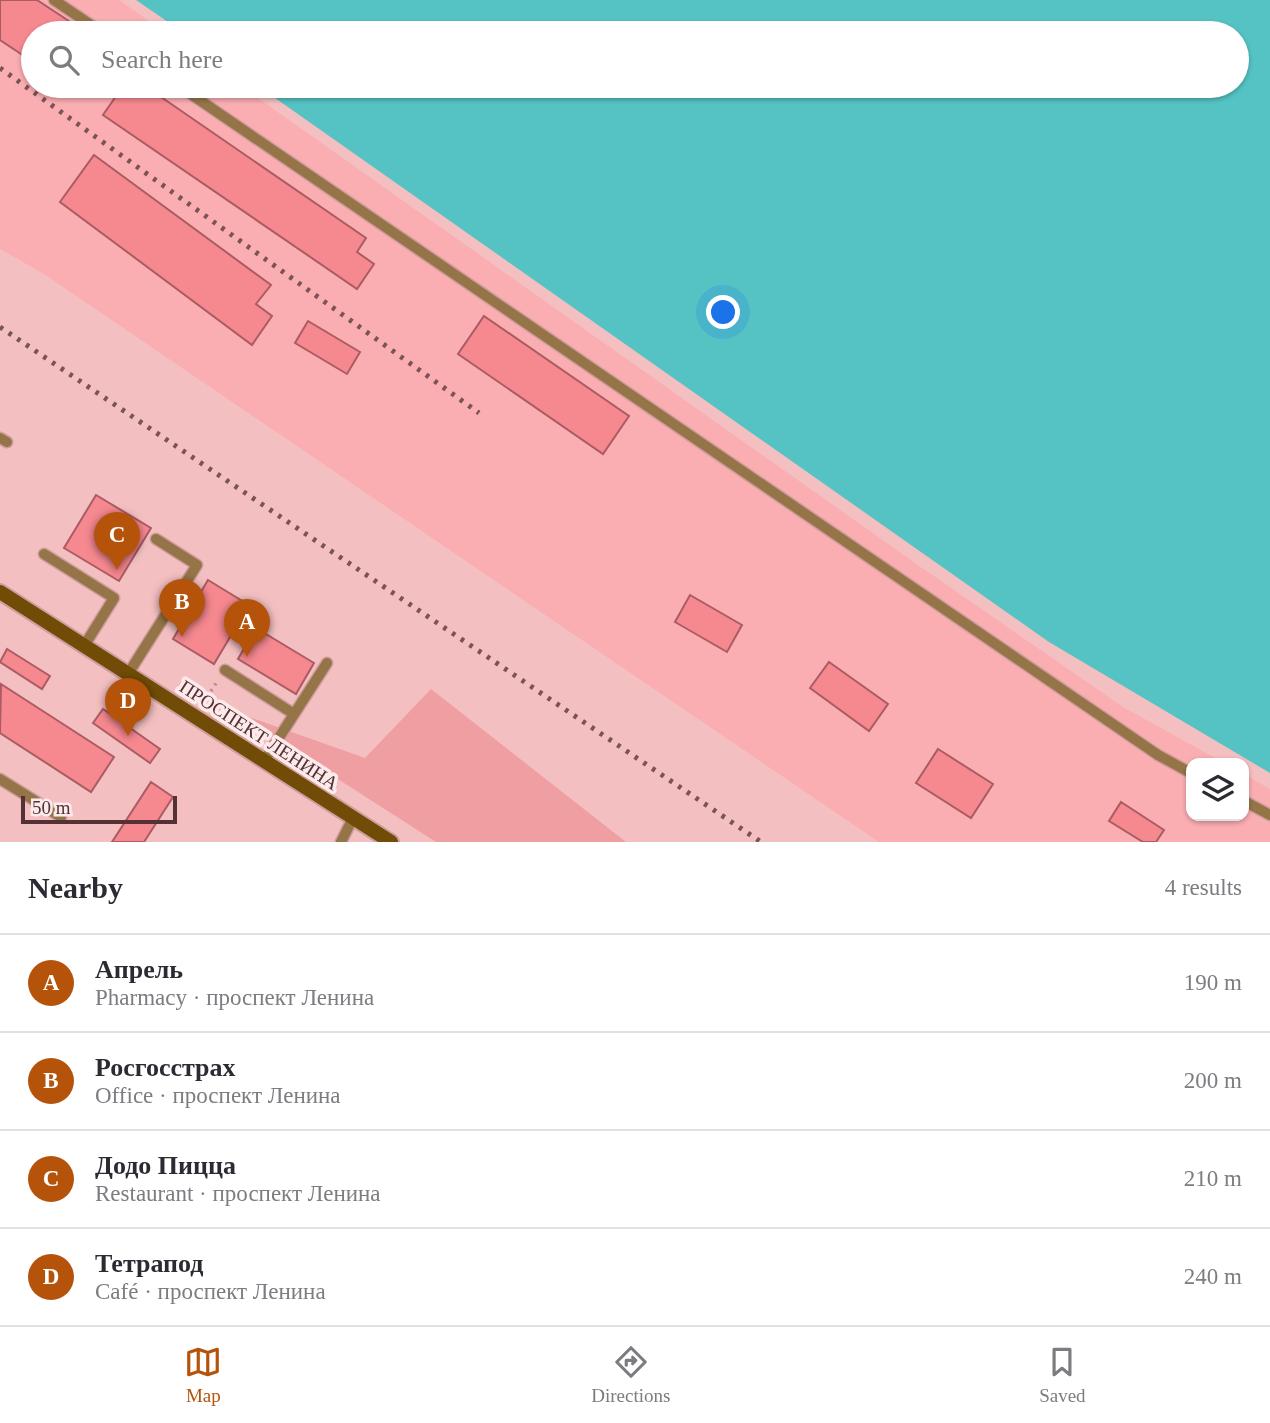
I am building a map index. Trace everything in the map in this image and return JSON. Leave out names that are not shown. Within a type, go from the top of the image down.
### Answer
[{"type":"main road","name":"ПРОСПЕКТ ЛЕНИНА","points":[[0,592],[391,842]]},
{"type":"lane","points":[[54,0],[85,21]]},
{"type":"lane","points":[[197,98],[1158,755],[1186,770]]},
{"type":"lane","points":[[128,674],[197,565],[156,539]]},
{"type":"lane","points":[[44,554],[114,598],[84,646]]},
{"type":"lane","points":[[264,761],[327,663]]},
{"type":"lane","points":[[225,670],[295,714]]},
{"type":"lane","points":[[0,779],[61,817]]},
{"type":"lane","points":[[1249,804],[1270,815]]},
{"type":"lane","points":[[341,842],[353,818]]},
{"type":"shaded area","points":[[0,0],[119,0],[149,21],[21,21],[21,98],[258,98],[1123,707],[1215,758],[1186,758],[1186,821],[1249,821],[1249,777],[1270,789],[1270,842],[879,842],[44,274],[0,249]]},
{"type":"shaded area","points":[[431,689],[626,842],[436,842],[232,711],[365,758]]},
{"type":"water","points":[[136,0],[1270,0],[1270,773],[1249,758],[1245,758],[1049,642],[275,98],[1249,98],[1249,21],[167,21]]},
{"type":"building","points":[[0,0],[37,0],[69,21],[21,21],[21,54],[0,40]]},
{"type":"building","points":[[115,98],[162,98],[366,238],[357,252],[374,264],[357,289],[103,115]]},
{"type":"building","points":[[94,155],[271,285],[256,304],[272,316],[252,345],[60,202]]},
{"type":"building","points":[[484,316],[629,416],[603,454],[458,354]]},
{"type":"building","points":[[308,321],[360,352],[347,374],[295,343]]},
{"type":"building","points":[[96,495],[151,528],[119,581],[64,548]]},
{"type":"building","points":[[208,580],[249,605],[214,664],[173,639]]},
{"type":"building","points":[[690,595],[742,625],[727,652],[675,622]]},
{"type":"building","points":[[256,628],[314,663],[296,694],[238,659]]},
{"type":"building","points":[[7,649],[50,676],[42,689],[0,662]]},
{"type":"building","points":[[829,662],[888,704],[869,731],[810,688]]},
{"type":"building","points":[[1,684],[114,757],[91,792],[0,733]]},
{"type":"building","points":[[103,709],[160,749],[150,763],[93,723]]},
{"type":"building","points":[[938,749],[993,784],[971,818],[916,783]]},
{"type":"building","points":[[151,782],[173,797],[144,842],[112,842]]},
{"type":"building","points":[[1121,802],[1164,830],[1156,842],[1143,842],[1109,821]]},
{"type":"railway","points":[[0,68],[21,83]]},
{"type":"railway","points":[[42,98],[479,413]]},
{"type":"railway","points":[[0,327],[761,842]]},
{"type":"place","name":"Додо Пицца","points":[[117,570]]},
{"type":"place","name":"Росгосстрах","points":[[182,637]]},
{"type":"place","name":"Апрель","points":[[247,657]]},
{"type":"place","name":"Тетрапод","points":[[128,736]]}]
